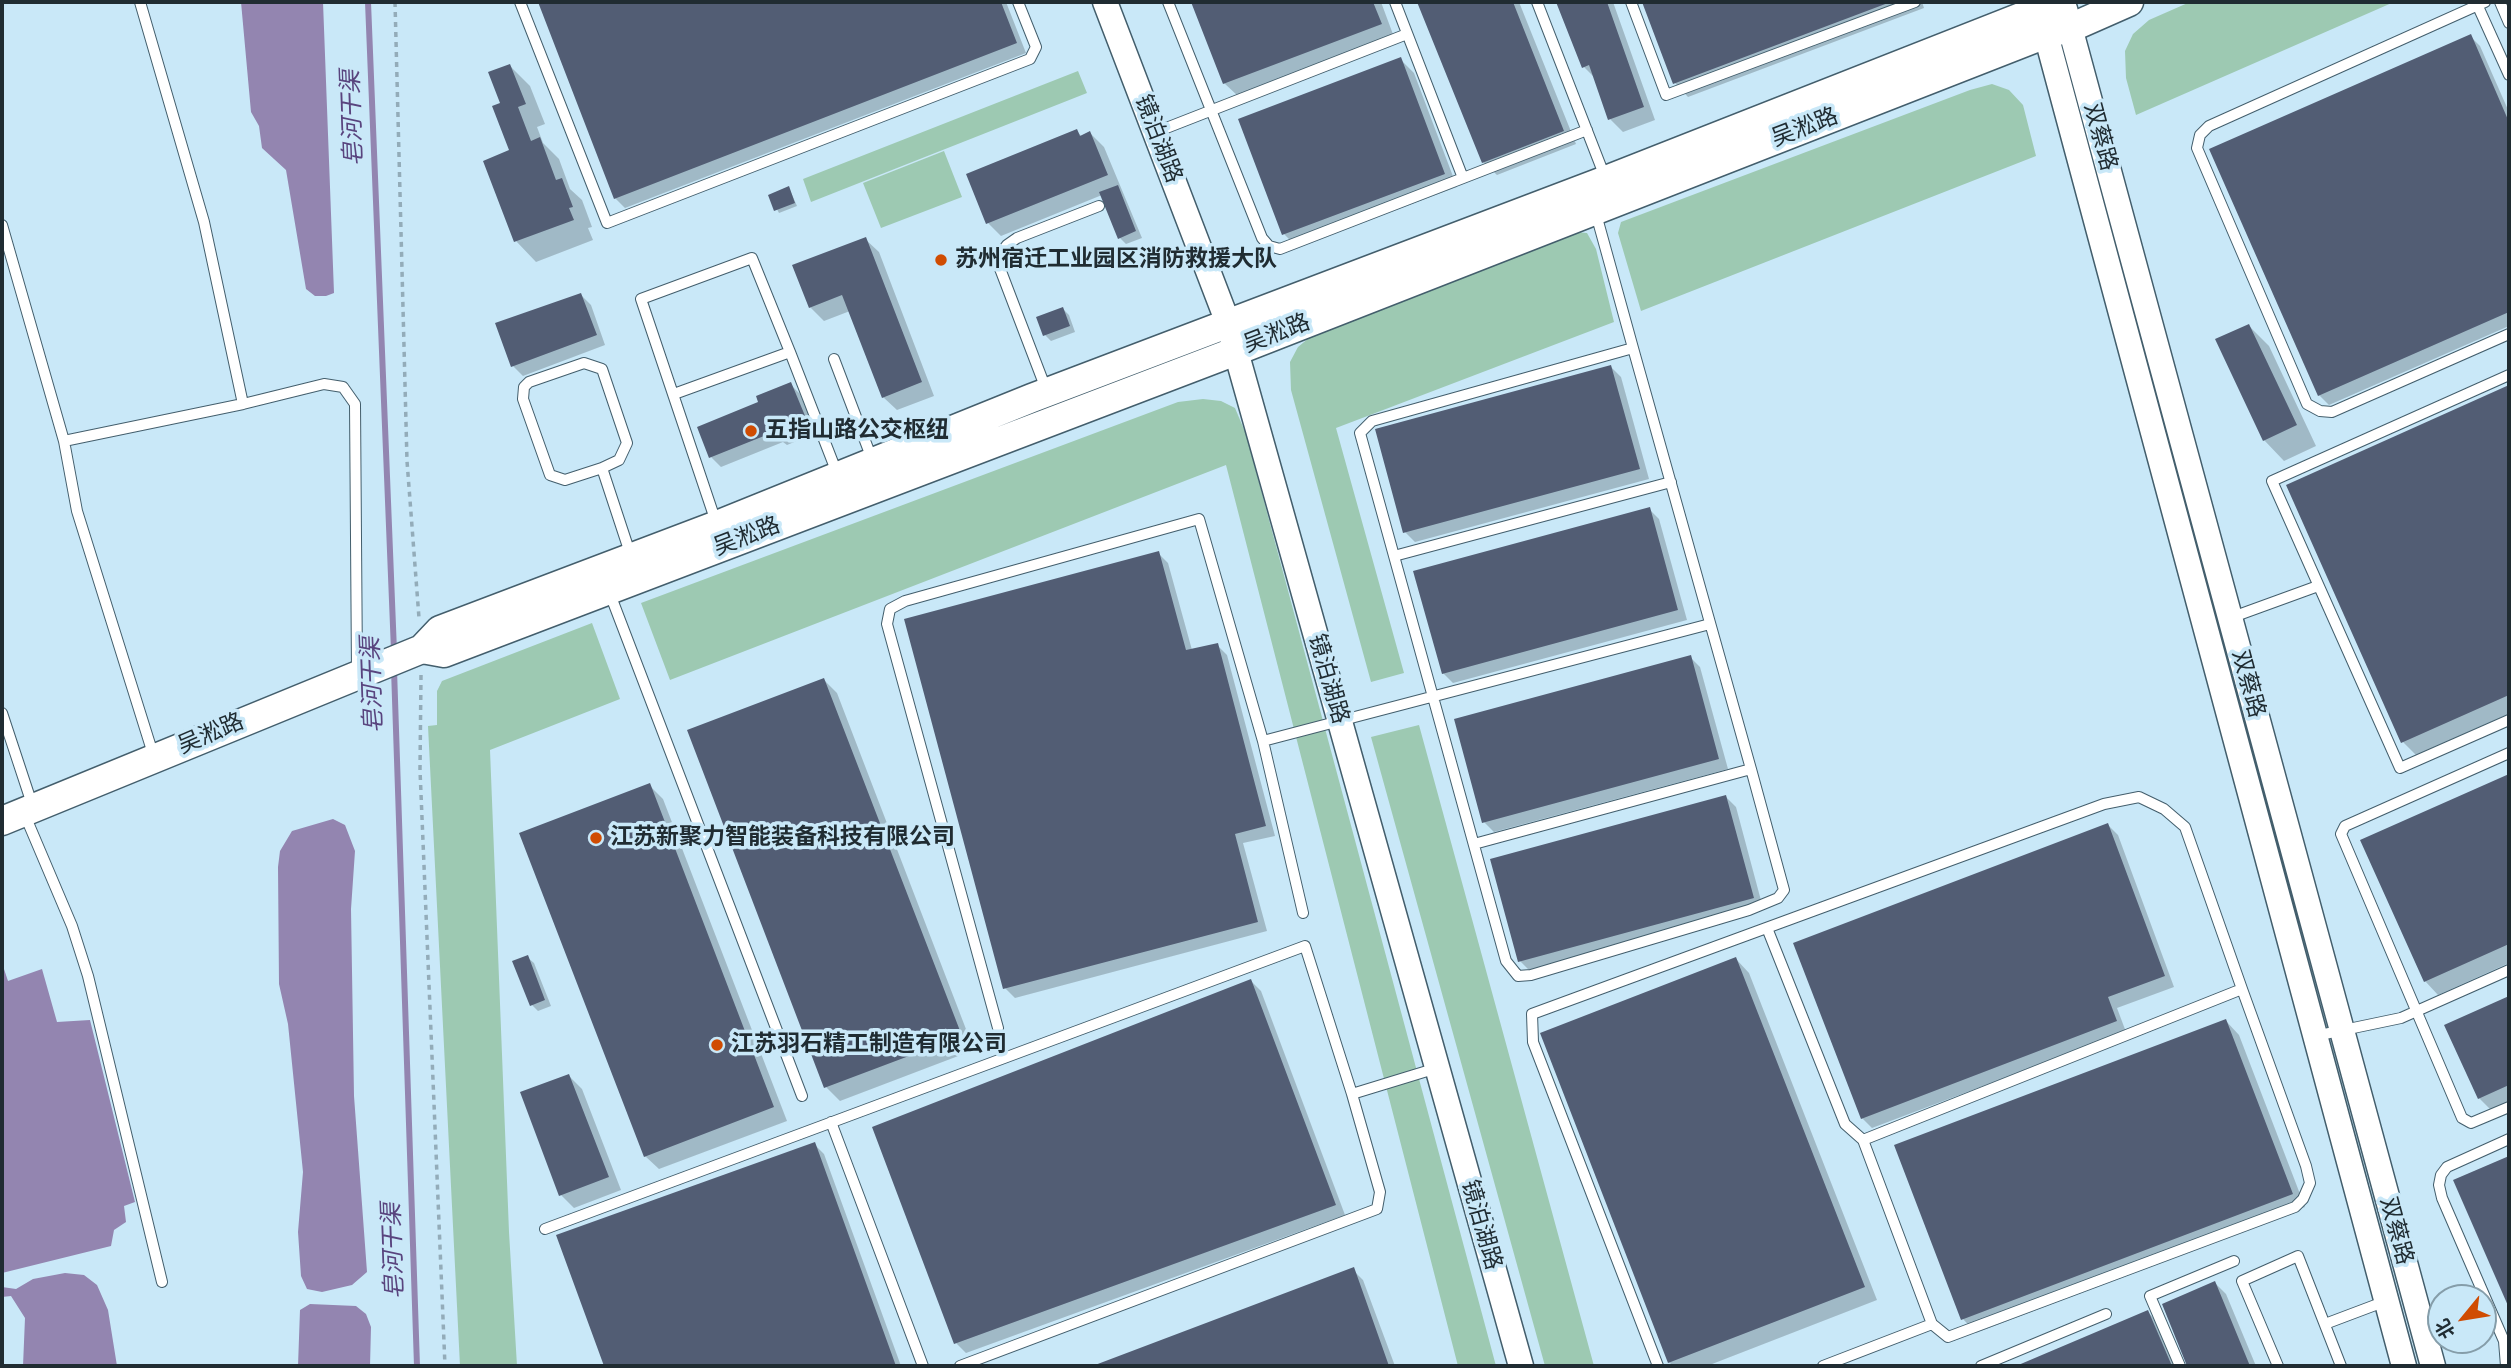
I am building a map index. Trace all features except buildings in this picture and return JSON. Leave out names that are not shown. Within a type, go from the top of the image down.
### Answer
[{"type":"main road","name":"吴淞路","points":[[604,580],[632,557],[838,477],[878,474],[1048,392],[1228,323],[1597,192],[2052,13],[2129,2]]},
{"type":"main road","name":"吴淞路","points":[[20,813],[357,673],[422,649],[440,630],[604,580],[878,474],[1236,351],[1597,192]]},
{"type":"street","name":"镜泊湖路","points":[[1105,2],[1228,323],[1521,1366]]},
{"type":"street","name":"双蔡路","points":[[2052,13],[2230,618],[2432,1366]]},
{"type":"street","name":"双蔡路","points":[[2052,13],[2315,1036],[2403,1366]]},
{"type":"lane","points":[[140,2],[204,222],[243,404]]},
{"type":"lane","points":[[520,2],[607,223],[1030,59],[1036,47],[1018,2]]},
{"type":"lane","points":[[1168,2],[1262,238],[1269,246],[1280,250],[1587,130]]},
{"type":"lane","points":[[1395,2],[1463,178]]},
{"type":"lane","points":[[1537,2],[1587,130],[1597,192],[1633,348],[1784,890],[1778,898],[1749,911],[1531,975],[1518,976],[1506,961],[1360,433],[1363,427],[1372,421],[1633,348]]},
{"type":"lane","points":[[1631,2],[1666,95],[1915,2]]},
{"type":"lane","points":[[2500,2],[2509,23]]},
{"type":"lane","points":[[2509,75],[2480,3],[2209,126],[2200,135],[2197,148],[2307,404],[2320,411],[2332,412],[2509,334]]},
{"type":"lane","points":[[1155,132],[1407,34]]},
{"type":"lane","points":[[1048,392],[1002,274],[1000,254],[1017,238],[1099,206]]},
{"type":"lane","points":[[2,225],[64,441],[77,511],[154,758]]},
{"type":"lane","points":[[717,525],[641,299],[752,258],[838,477]]},
{"type":"lane","points":[[674,394],[790,352]]},
{"type":"lane","points":[[834,359],[878,474]]},
{"type":"lane","points":[[584,363],[601,369],[627,443],[619,460],[603,468],[565,480],[550,475],[523,399],[524,387],[529,382],[584,363]]},
{"type":"lane","points":[[2509,375],[2272,481],[2400,768],[2509,720]]},
{"type":"lane","points":[[64,441],[243,404],[324,384],[343,387],[355,404],[357,673]]},
{"type":"lane","points":[[603,468],[632,557]]},
{"type":"lane","points":[[1394,556],[1671,482]]},
{"type":"lane","points":[[998,1028],[887,624],[890,609],[905,601],[1199,519],[1263,741],[1303,912]]},
{"type":"lane","points":[[604,580],[802,1097]]},
{"type":"lane","points":[[2230,618],[2318,586]]},
{"type":"lane","points":[[1263,741],[1710,624]]},
{"type":"lane","points":[[2,713],[20,813],[72,926],[88,976],[162,1282]]},
{"type":"lane","points":[[2509,753],[2345,826],[2342,834],[2462,1118],[2471,1123],[2509,1107]]},
{"type":"lane","points":[[1474,844],[1751,769]]},
{"type":"lane","points":[[1658,1366],[1533,1042],[1532,1014],[2104,804],[2139,797],[2164,809],[2185,827],[2310,1183],[2303,1199],[2295,1207],[1948,1337],[1932,1324],[1863,1140],[1845,1124],[1767,928]]},
{"type":"lane","points":[[545,1229],[1305,946],[1380,1192],[1377,1209],[960,1366]]},
{"type":"lane","points":[[2315,1036],[2377,1025],[2509,970]]},
{"type":"lane","points":[[1863,1140],[2242,989]]},
{"type":"lane","points":[[1352,1094],[1437,1068]]},
{"type":"lane","points":[[831,1122],[923,1366]]},
{"type":"lane","points":[[2508,1366],[2504,1341],[2442,1198],[2439,1185],[2441,1175],[2447,1167],[2509,1139]]},
{"type":"lane","points":[[2278,1366],[2242,1281],[2298,1256],[2341,1366]]},
{"type":"lane","points":[[2180,1366],[2150,1296],[2234,1261]]},
{"type":"lane","points":[[2325,1324],[2386,1301]]},
{"type":"lane","points":[[1981,1366],[2106,1314]]},
{"type":"lane","points":[[1823,1366],[1932,1324]]},
{"type":"path","points":[[395,2],[407,461],[422,649],[420,770],[445,1366]]},
{"type":"green space","points":[[2190,2],[2394,2],[2136,115],[2126,78],[2125,51],[2133,34],[2149,20]]},
{"type":"green space","points":[[1078,71],[1087,93],[811,202],[803,179]]},
{"type":"green space","points":[[1992,84],[2009,90],[2023,105],[2036,156],[1641,311],[1618,233],[1621,222]]},
{"type":"green space","points":[[944,151],[962,197],[881,228],[863,183]]},
{"type":"green space","points":[[1575,232],[1587,233],[1596,249],[1614,322],[1336,428],[1404,673],[1371,682],[1291,390],[1290,362],[1298,347],[1315,333]]},
{"type":"green space","points":[[1203,399],[1221,401],[1235,408],[1246,434],[1496,1366],[1458,1366],[1226,465],[670,680],[641,603],[1178,402]]},
{"type":"green space","points":[[592,623],[620,699],[490,750],[509,1232],[517,1366],[460,1366],[428,726],[437,725],[437,691],[442,681]]},
{"type":"green space","points":[[1419,725],[1594,1366],[1545,1366],[1371,737]]},
{"type":"shaded area","points":[[241,2],[323,2],[334,293],[326,296],[315,296],[306,289],[286,170],[262,148],[259,126],[251,112]]},
{"type":"shaded area","points":[[333,819],[345,825],[355,851],[351,909],[354,1096],[367,1272],[352,1285],[322,1292],[307,1289],[301,1276],[298,1232],[303,1172],[288,1024],[279,984],[278,867],[280,851],[292,831]]},
{"type":"shaded area","points":[[2,963],[8,981],[42,969],[57,1022],[90,1020],[135,1202],[124,1206],[126,1222],[114,1230],[111,1246],[2,1273]]},
{"type":"shaded area","points":[[65,1273],[84,1275],[97,1285],[108,1310],[117,1366],[23,1366],[25,1318],[11,1296],[2,1297],[2,1287],[16,1289],[33,1279]]},
{"type":"shaded area","points":[[310,1304],[356,1306],[366,1314],[371,1327],[370,1366],[298,1366],[300,1310]]},
{"type":"waterway","name":"皂河干渠","points":[[368,2],[394,651]]},
{"type":"waterway","name":"皂河干渠","points":[[394,669],[417,1366]]},
{"type":"place","name":"苏州宿迁工业园区消防救援大队","points":[[941,260]]},
{"type":"place","name":"五指山路公交枢纽","points":[[751,431]]},
{"type":"place","name":"江苏新聚力智能装备科技有限公司","points":[[596,838]]},
{"type":"place","name":"江苏羽石精工制造有限公司","points":[[717,1045]]}]
